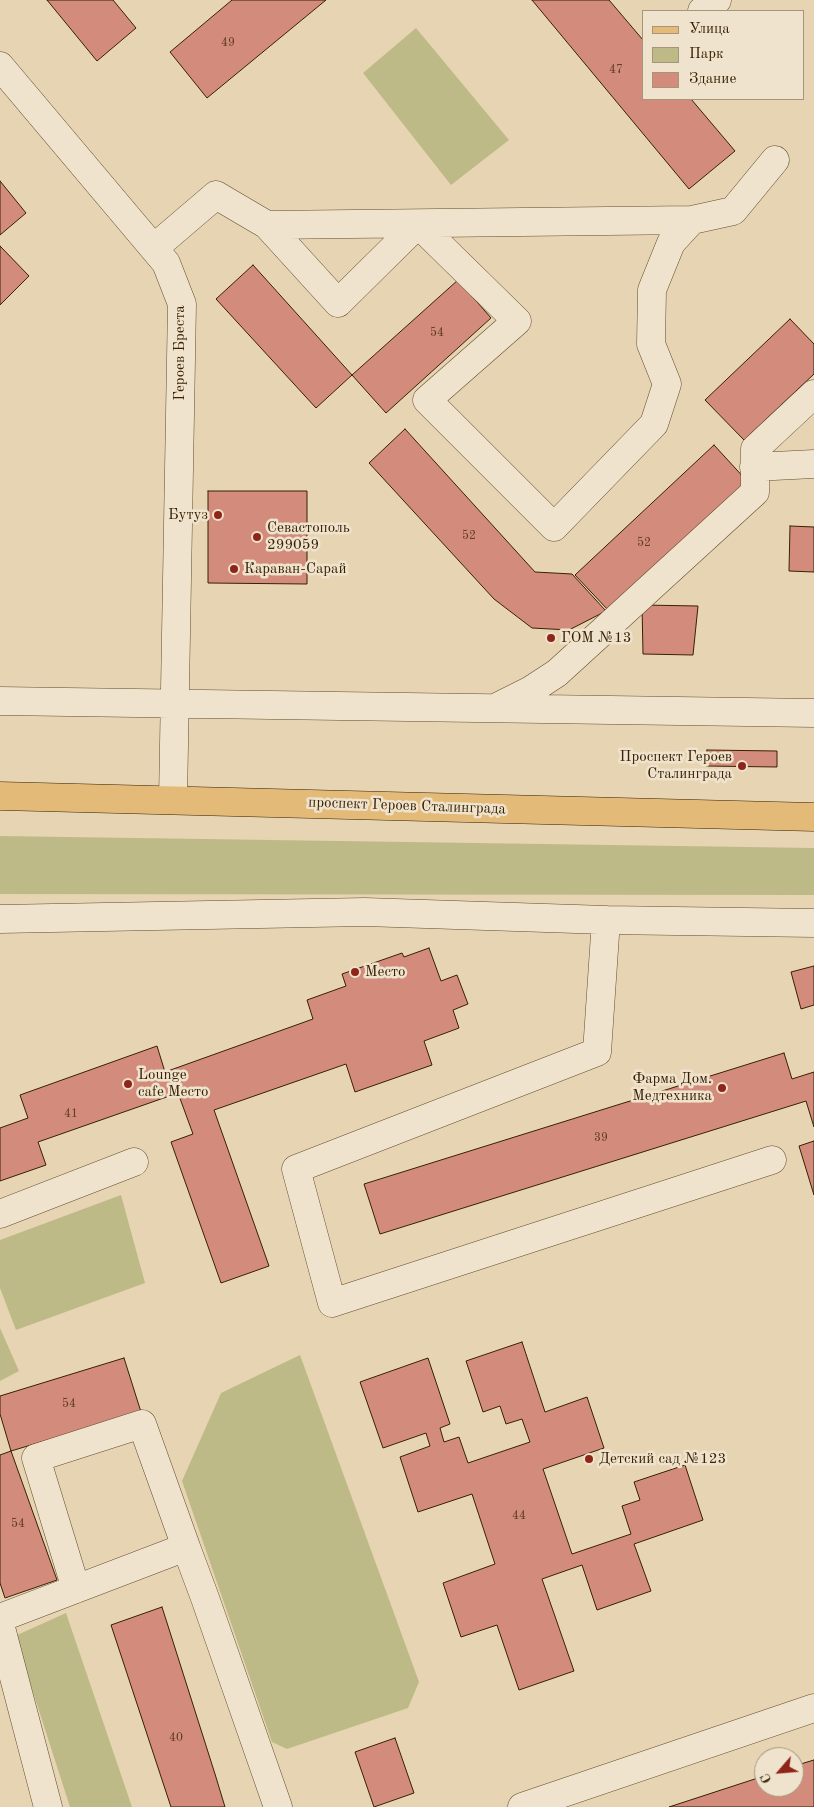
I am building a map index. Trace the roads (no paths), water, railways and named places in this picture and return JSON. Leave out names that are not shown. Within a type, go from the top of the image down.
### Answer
[{"type":"main road","name":"проспект Героев Сталинграда","points":[[0,796],[814,817]]},
{"type":"street","points":[[703,10],[717,0]]},
{"type":"street","name":"Героев Бреста","points":[[0,66],[166,263],[182,304],[173,800]]},
{"type":"street","points":[[267,225],[692,220],[734,211],[775,160]]},
{"type":"street","points":[[154,248],[216,195],[267,225],[338,303],[418,224]]},
{"type":"street","points":[[418,224],[517,320],[427,400],[554,527],[654,424],[667,384],[651,344],[652,290],[671,243],[692,220]]},
{"type":"street","points":[[496,707],[531,690],[557,673],[755,492],[755,449],[814,394]]},
{"type":"street","points":[[754,467],[814,464]]},
{"type":"street","points":[[0,701],[814,713]]},
{"type":"street","points":[[0,919],[365,912],[606,920],[814,923]]},
{"type":"street","points":[[606,920],[597,1052],[296,1168],[332,1303],[772,1160]]},
{"type":"street","points":[[0,1214],[134,1162]]},
{"type":"street","points":[[76,1589],[36,1458],[142,1424],[206,1598],[278,1807]]},
{"type":"street","points":[[0,1618],[186,1547]]},
{"type":"street","points":[[0,1624],[48,1807]]},
{"type":"street","points":[[522,1807],[814,1708]]},
{"type":"place","name":"Бутуз","points":[[218,515]]},
{"type":"place","name":"Севастополь 299059","points":[[257,537]]},
{"type":"place","name":"Караван-Сарай","points":[[234,569]]},
{"type":"place","name":"ГОМ №13","points":[[551,638]]},
{"type":"place","name":"Проспект Героев Сталинграда","points":[[742,766]]},
{"type":"place","name":"Место","points":[[355,972]]},
{"type":"place","name":"Lounge cafe Место","points":[[128,1084]]},
{"type":"place","name":"Фарма Дом. Медтехника","points":[[722,1088]]},
{"type":"place","name":"Детский сад №123","points":[[589,1459]]}]
